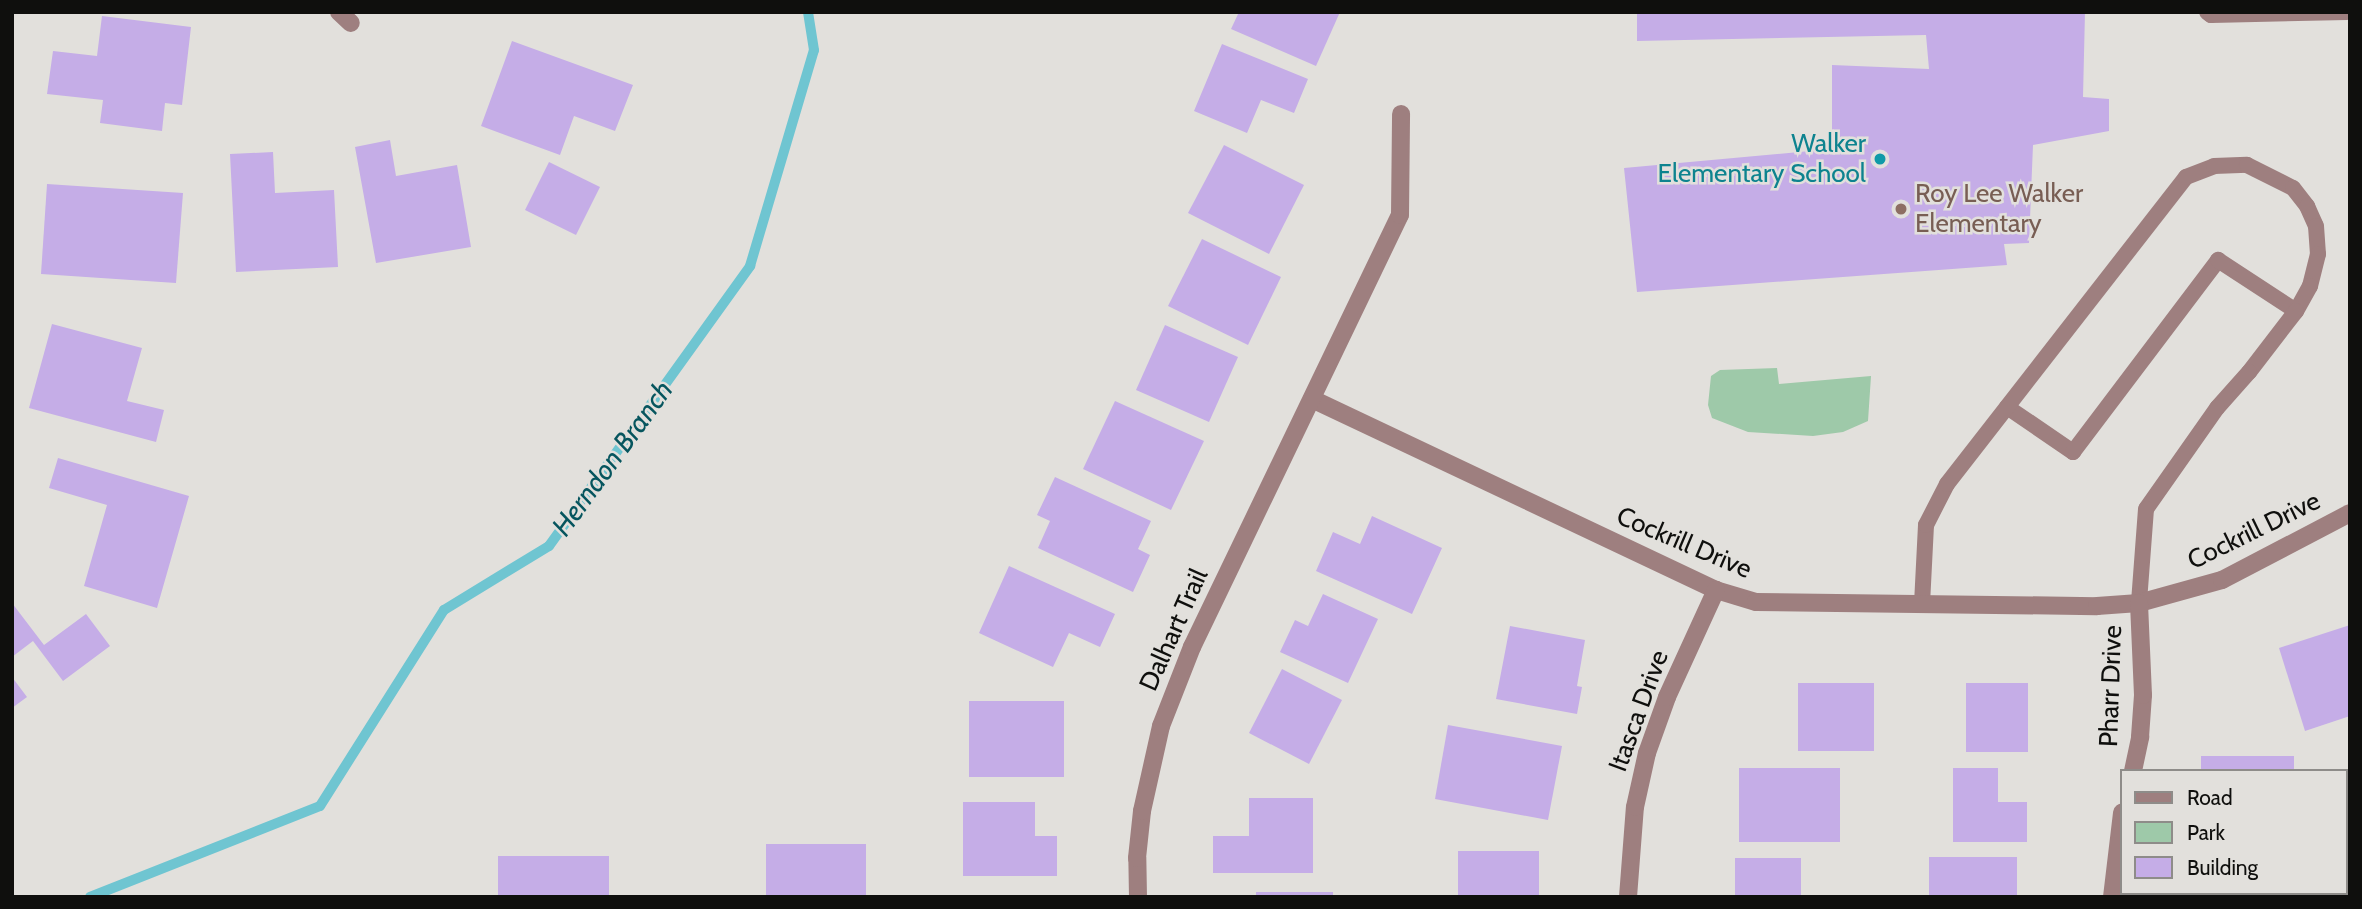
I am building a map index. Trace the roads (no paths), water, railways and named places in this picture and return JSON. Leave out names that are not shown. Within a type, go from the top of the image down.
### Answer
[{"type":"street","points":[[1312,399],[1400,215],[1401,114]]},
{"type":"street","name":"Cockrill Drive","points":[[1312,399],[1716,590],[1756,602],[2097,606],[2139,603],[2221,580],[2350,513]]},
{"type":"street","name":"Dalhart Trail","points":[[1138,897],[1137,858],[1146,783],[1169,702],[1312,399]]},
{"type":"street","name":"Itasca Drive","points":[[1628,897],[1635,807],[1647,753],[1667,697],[1716,590]]},
{"type":"street","name":"Pharr Drive","points":[[2133,769],[2140,737],[2143,695],[2139,603]]},
{"type":"street","points":[[2112,897],[2120,830]]},
{"type":"lane","points":[[2207,12],[2211,15],[2347,12]]},
{"type":"lane","points":[[1922,604],[1926,524],[1947,484],[2186,177],[2214,166],[2247,165],[2293,188],[2307,206],[2316,226],[2318,254],[2310,286],[2296,311],[2217,408],[2146,509],[2139,603]]},
{"type":"lane","points":[[2007,407],[2073,452],[2218,260],[2296,311]]},
{"type":"waterway","name":"Herndon Branch","points":[[90,897],[320,806],[444,610],[549,546],[750,266],[814,50],[808,12]]},
{"type":"place","name":"Walker Elementary School","points":[[1880,159]]},
{"type":"place","name":"Roy Lee Walker Elementary","points":[[1901,209]]}]
